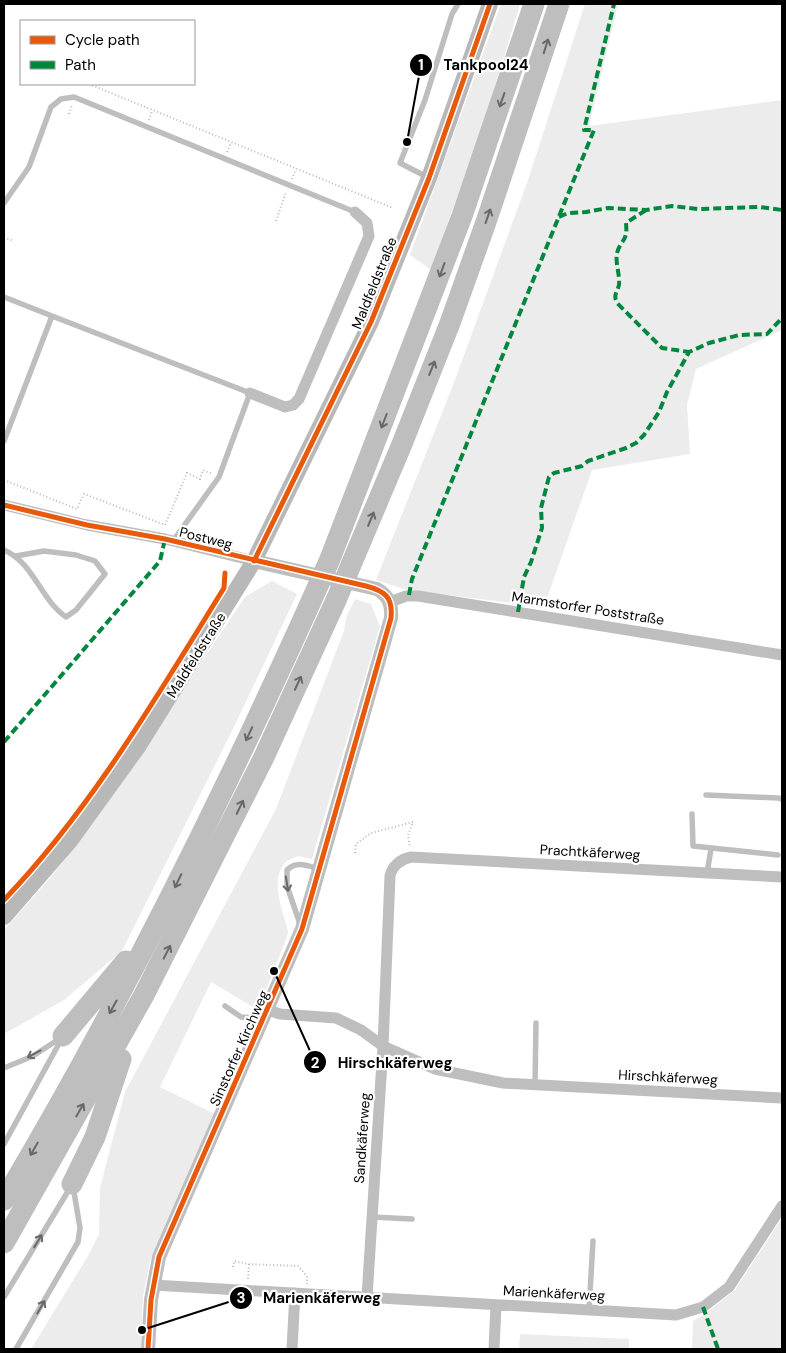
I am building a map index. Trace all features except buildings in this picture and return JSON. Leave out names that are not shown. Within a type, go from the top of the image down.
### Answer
[{"type":"highway","points":[[4,1200],[61,1101],[160,918],[241,752],[330,559],[462,216],[534,4]]},
{"type":"highway","points":[[4,1243],[144,995],[263,759],[337,598],[450,323],[559,4]]},
{"type":"highway","points":[[63,1036],[109,984],[160,918]]},
{"type":"highway","points":[[72,1184],[95,1137],[112,1082],[144,995]]},
{"type":"main road","name":"Maldfeldstraße","points":[[4,917],[70,841],[138,748],[254,561],[371,322],[429,178],[490,4]]},
{"type":"street","points":[[250,393],[285,407],[293,405],[300,399],[369,236],[366,223],[355,212]]},
{"type":"street","name":"Postweg","points":[[4,505],[87,525],[172,541],[378,589],[385,594],[391,605]]},
{"type":"street","name":"Marmstorfer Poststraße","points":[[391,605],[406,596],[418,596],[782,655]]},
{"type":"street","name":"Sinstorfer Kirchweg","points":[[148,1349],[152,1285],[159,1257],[302,929],[391,618],[391,605]]},
{"type":"street","name":"Prachtkäferweg","points":[[398,863],[407,858],[415,857],[782,877]]},
{"type":"street","name":"Sandkäferweg","points":[[367,1297],[383,1046],[390,876],[398,863]]},
{"type":"street","name":"Hirschkäferweg","points":[[266,1014],[336,1018],[360,1030],[383,1046],[435,1069],[503,1083],[782,1098]]},
{"type":"street","name":"Marienkäferweg","points":[[152,1285],[676,1315],[703,1307],[729,1287],[782,1206]]},
{"type":"street","points":[[292,1349],[295,1293]]},
{"type":"street","points":[[494,1349],[496,1305]]},
{"type":"lane","points":[[429,178],[400,163],[425,100],[452,14],[458,4]]},
{"type":"lane","points":[[4,203],[29,167],[51,107],[61,99],[74,97],[355,212]]},
{"type":"lane","points":[[4,297],[250,393],[219,477],[172,541]]},
{"type":"lane","points":[[4,441],[52,316]]},
{"type":"lane","points":[[4,550],[16,556],[33,576],[54,609],[66,617],[76,610],[105,574],[95,561],[76,555],[44,550],[16,556]]},
{"type":"lane","points":[[706,795],[782,799]]},
{"type":"lane","points":[[692,814],[693,846],[778,855]]},
{"type":"lane","points":[[707,873],[711,848]]},
{"type":"lane","points":[[302,929],[286,886],[286,873],[290,867],[296,864],[318,869]]},
{"type":"lane","points":[[225,1006],[241,1017],[266,1014]]},
{"type":"lane","points":[[535,1085],[536,1023]]},
{"type":"lane","points":[[4,1068],[33,1056],[63,1036]]},
{"type":"lane","points":[[4,1144],[63,1036]]},
{"type":"lane","points":[[4,1297],[72,1184]]},
{"type":"lane","points":[[16,1349],[78,1242],[80,1228],[72,1184]]},
{"type":"lane","points":[[372,1216],[412,1219]]},
{"type":"lane","points":[[589,1310],[593,1241]]},
{"type":"path","points":[[90,85],[393,208]]},
{"type":"path","points":[[276,221],[296,168]]},
{"type":"path","points":[[4,238],[14,242]]},
{"type":"path","points":[[4,480],[77,509],[84,494],[165,525],[187,473],[200,479],[204,470],[219,477]]},
{"type":"path","points":[[355,853],[356,844],[371,833],[413,822],[408,835],[410,848],[415,857]]},
{"type":"path","points":[[233,1267],[234,1261],[249,1264],[298,1266],[307,1276],[307,1294]]},
{"type":"path","points":[[247,1290],[249,1264]]},
{"type":"shaded area","points":[[501,4],[520,4],[485,119],[431,270],[410,255]]},
{"type":"shaded area","points":[[585,4],[618,4],[589,126],[782,100],[782,330],[696,369],[687,405],[690,454],[592,470],[544,607],[407,590],[376,580],[455,380],[528,180]]},
{"type":"shaded area","points":[[272,581],[297,594],[232,731],[122,951],[64,1000],[4,1034],[4,930],[77,844],[245,597]]},
{"type":"shaded area","points":[[355,599],[371,604],[380,626],[312,859],[298,856],[285,863],[280,871],[278,879],[279,897],[288,931],[258,1010],[211,982],[160,1087],[215,1114],[150,1261],[143,1296],[141,1349],[31,1349],[88,1256],[99,1234],[100,1188],[125,1092],[276,809],[344,631],[346,618]]},
{"type":"shaded area","points":[[782,1218],[782,1349],[692,1349],[693,1321],[735,1290]]},
{"type":"shaded area","points":[[520,1334],[629,1339],[629,1349],[519,1349]]},
{"type":"marked path","points":[[409,595],[412,579],[594,130],[584,130],[614,4]]},
{"type":"marked path","points":[[559,217],[568,213],[608,208],[646,210],[672,206],[698,209],[760,207],[782,210]]},
{"type":"marked path","points":[[646,210],[626,223],[625,237],[617,253],[619,285],[615,296],[616,300],[662,348],[689,352]]},
{"type":"marked path","points":[[518,612],[524,577],[542,528],[541,508],[549,477],[554,473],[582,466],[588,461],[636,443],[644,435],[659,412],[667,392],[689,352],[709,343],[739,335],[767,334],[782,318]]},
{"type":"marked path","points":[[4,742],[160,561],[165,539]]},
{"type":"marked path","points":[[703,1307],[718,1349]]},
{"type":"cycle path","points":[[254,561],[371,322],[429,178],[490,4]]},
{"type":"cycle path","points":[[4,505],[87,525],[165,539],[366,586],[383,593],[391,605],[391,618],[302,929],[159,1257],[151,1300],[148,1349]]},
{"type":"cycle path","points":[[4,900],[66,828],[122,750],[224,588],[225,573]]},
{"type":"place","name":"Tankpool24","points":[[407,142]]},
{"type":"place","name":"Hirschkäferweg","points":[[274,971]]},
{"type":"place","name":"Marienkäferweg","points":[[142,1330]]}]
